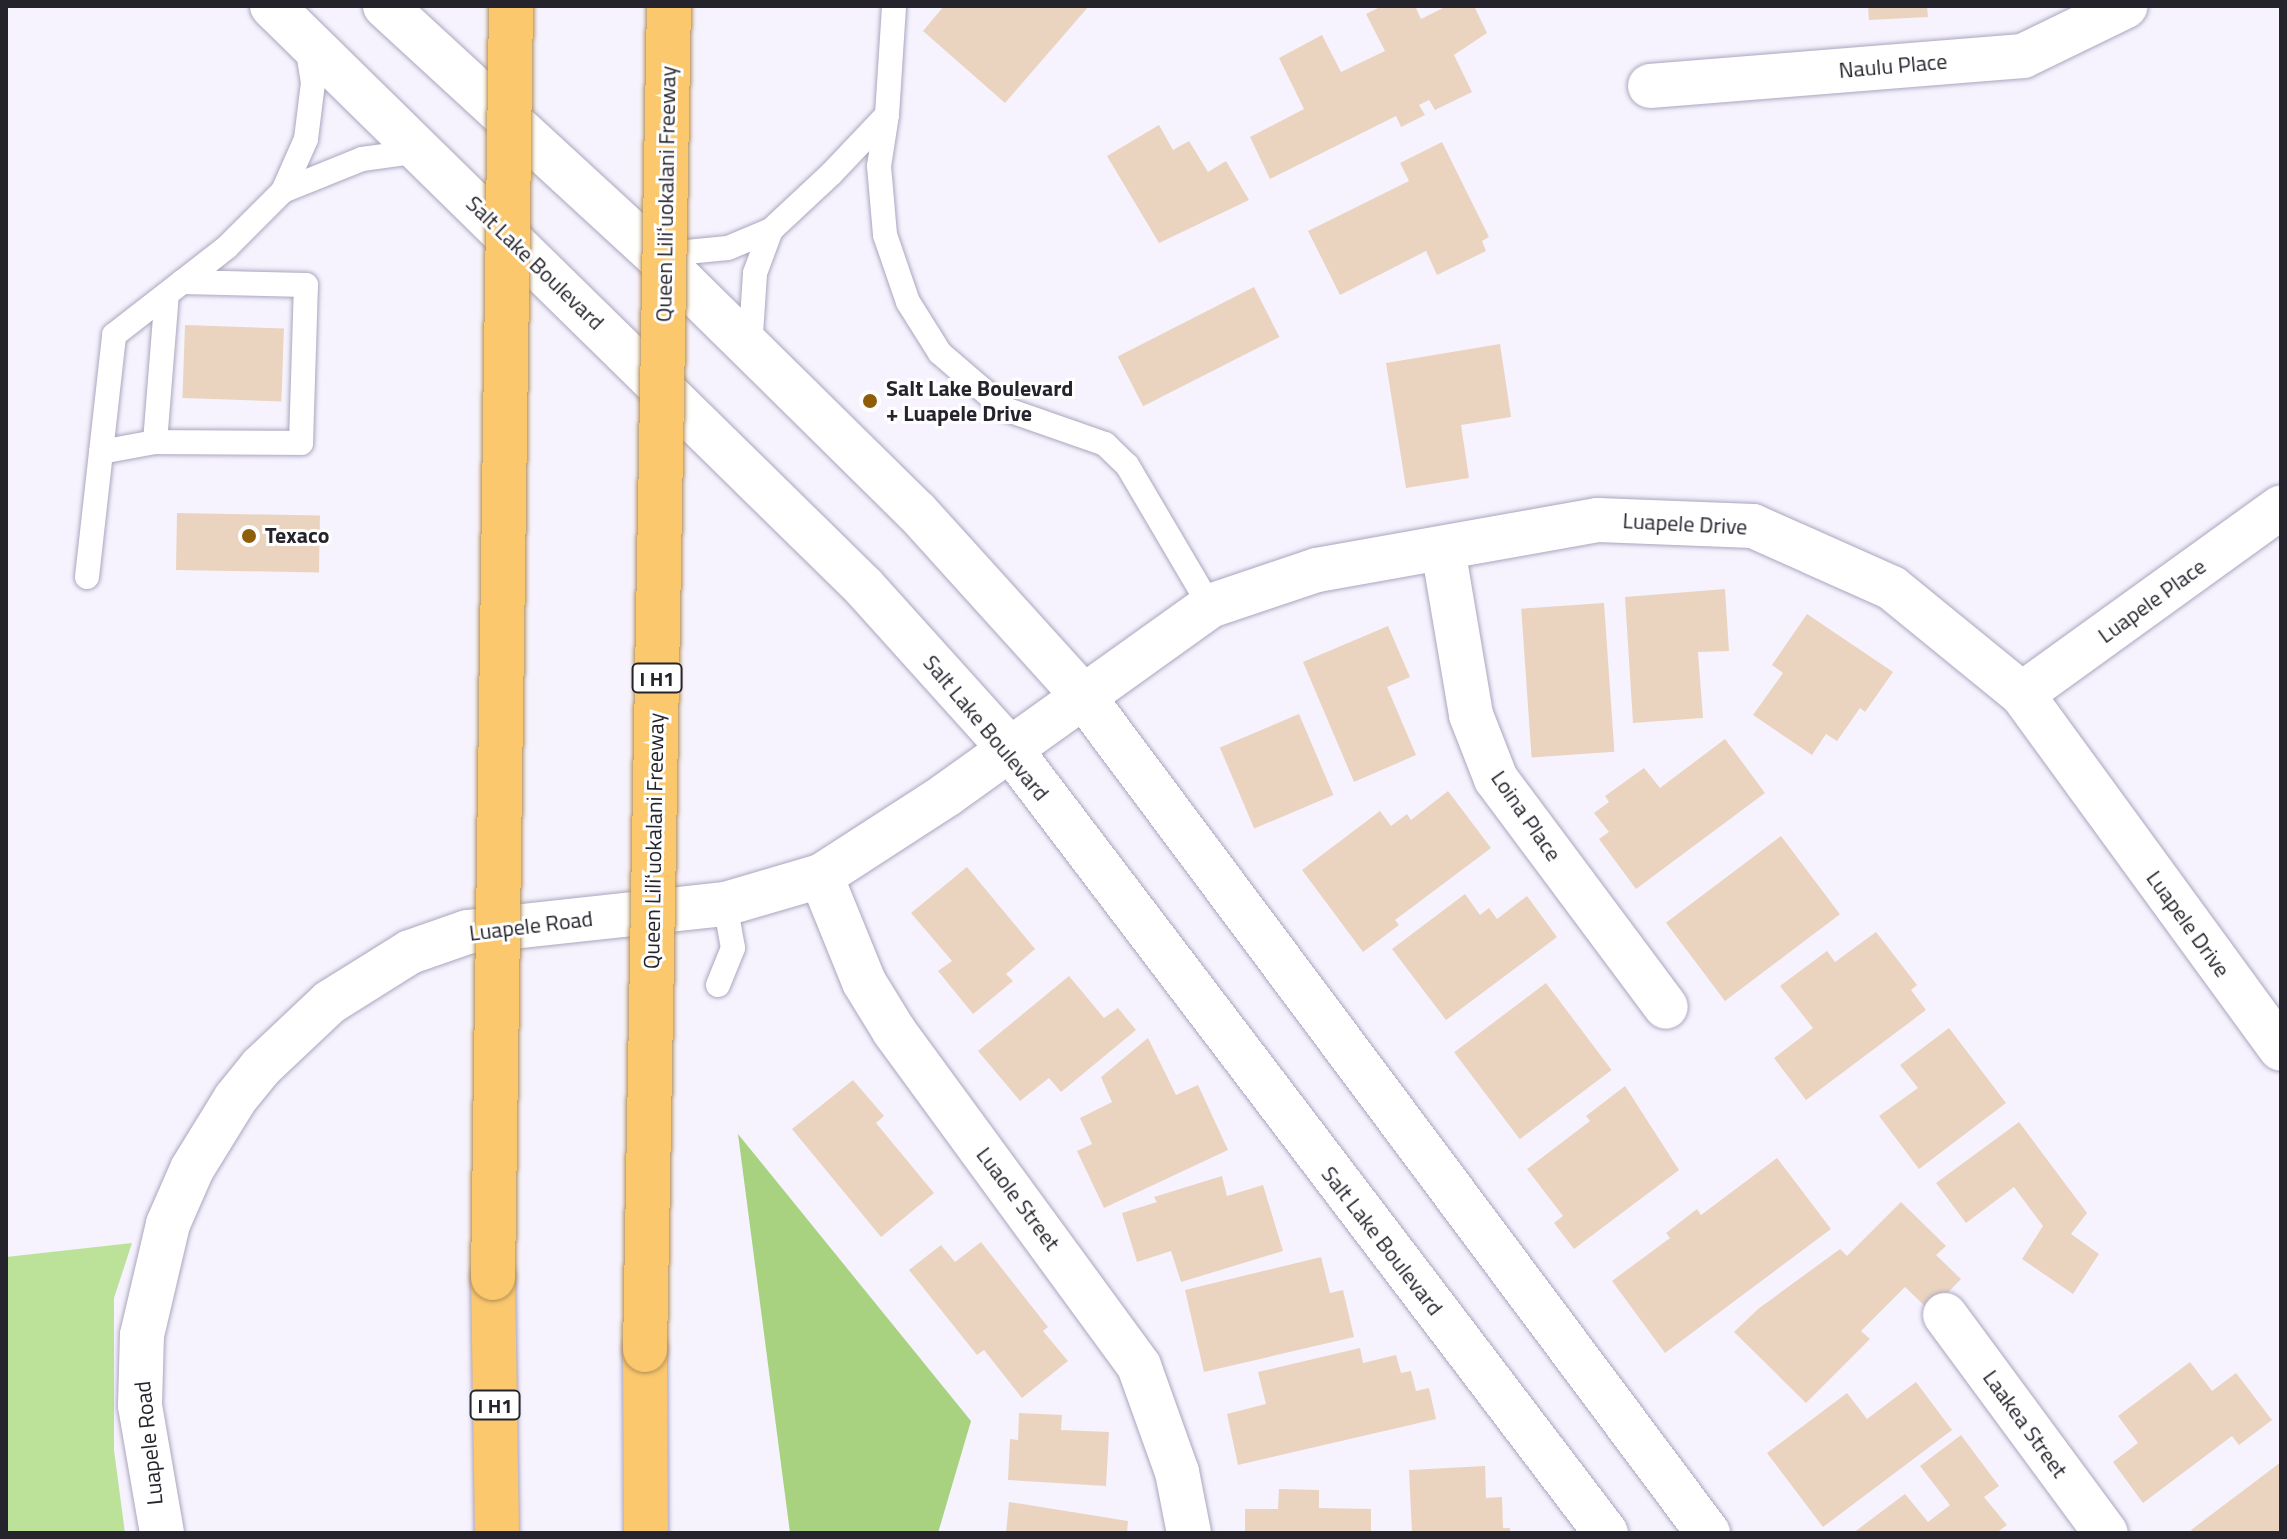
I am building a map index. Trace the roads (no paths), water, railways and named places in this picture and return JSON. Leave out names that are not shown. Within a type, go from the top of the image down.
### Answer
[{"type":"highway","name":"I H1","points":[[497,1533],[493,1278],[511,6]]},
{"type":"highway","name":"Queen Liliʻuokalani Freeway","points":[[646,1533],[645,1350],[669,6]]},
{"type":"street","name":"Salt Lake Boulevard","points":[[272,6],[864,587],[1010,749],[1606,1533]]},
{"type":"street","points":[[385,6],[656,255],[750,351],[917,512],[1083,696],[1708,1533]]},
{"type":"street","name":"Naulu Place","points":[[1650,86],[2023,56],[2126,6]]},
{"type":"street","name":"Luapele Place","points":[[2022,694],[2281,507]]},
{"type":"street","name":"Luapele Drive","points":[[1010,749],[1210,606],[1317,570],[1598,520],[1753,526],[1892,588],[2022,694],[2281,1049]]},
{"type":"street","name":"Loina Place","points":[[1443,549],[1471,715],[1496,779],[1666,1007]]},
{"type":"street","name":"Luapele Road","points":[[162,1533],[140,1405],[142,1335],[150,1282],[192,1169],[261,1067],[330,1002],[410,952],[467,932],[725,904],[821,876],[1010,749]]},
{"type":"street","name":"Luaole Street","points":[[821,876],[864,982],[894,1031],[1139,1366],[1177,1472],[1189,1533]]},
{"type":"street","name":"Laakea Street","points":[[1945,1315],[2106,1533]]},
{"type":"lane","points":[[894,6],[887,115],[879,166],[885,235],[908,302],[940,353],[1005,409],[1105,444],[1127,465],[1210,606]]},
{"type":"lane","points":[[87,577],[114,335],[227,247],[283,191],[306,139],[313,83],[306,40]]},
{"type":"lane","points":[[656,255],[728,248],[771,230],[887,115]]},
{"type":"lane","points":[[283,191],[362,159],[421,151]]},
{"type":"lane","points":[[750,351],[755,273],[771,230]]},
{"type":"lane","points":[[101,452],[155,442],[301,443],[306,285],[174,288]]},
{"type":"lane","points":[[155,442],[174,288]]},
{"type":"lane","points":[[718,985],[733,948],[725,904]]},
{"type":"place","name":"Salt Lake Boulevard + Luapele Drive","points":[[870,401]]},
{"type":"place","name":"Texaco","points":[[249,536]]}]
